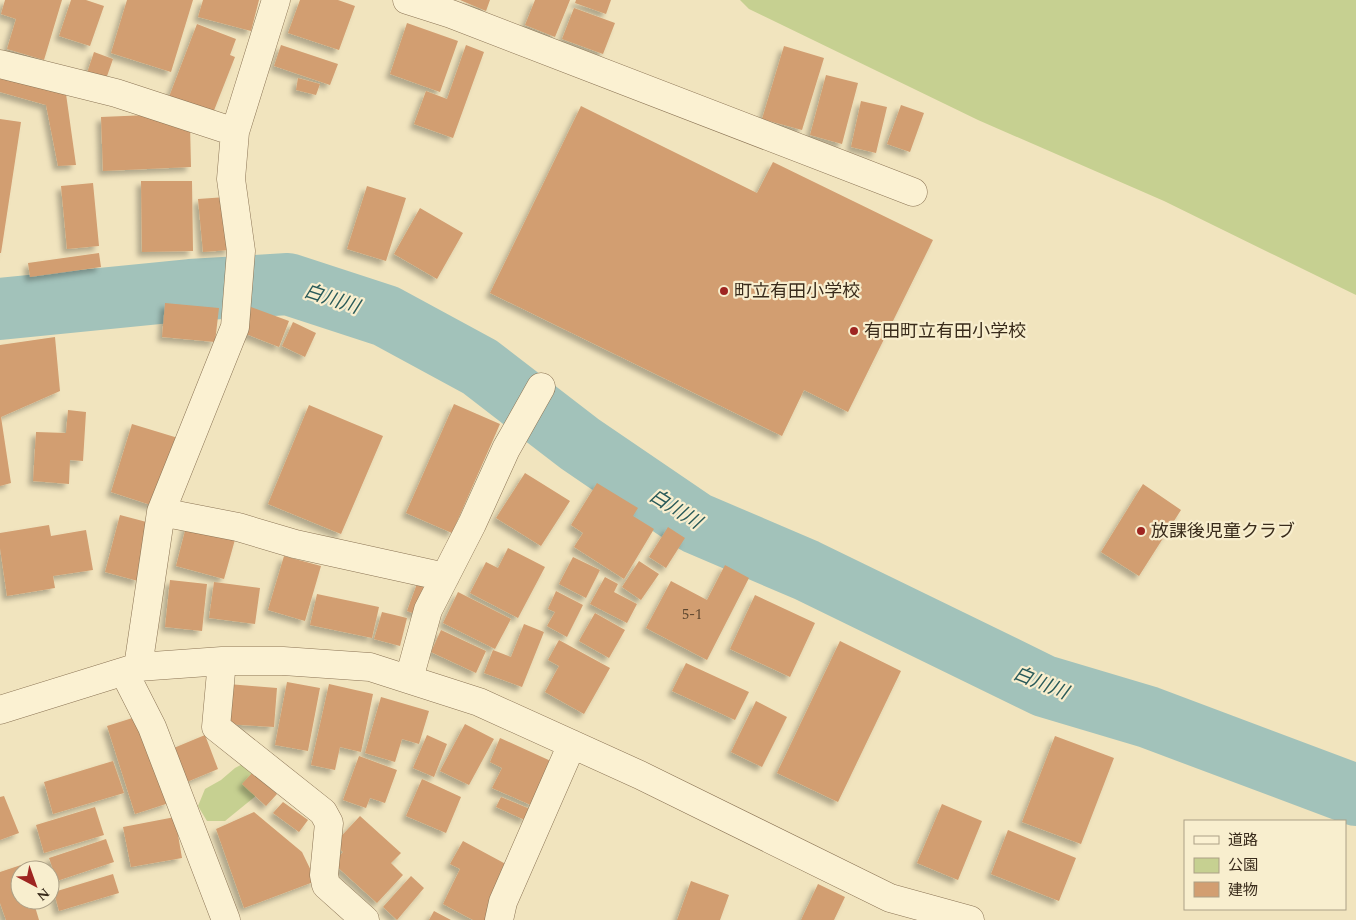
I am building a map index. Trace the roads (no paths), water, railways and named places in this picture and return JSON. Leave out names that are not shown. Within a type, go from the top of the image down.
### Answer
[{"type":"street","points":[[226,920],[131,670],[161,512],[235,327],[241,251],[231,179],[235,132],[276,0]]},
{"type":"street","points":[[407,0],[451,14],[913,192]]},
{"type":"street","points":[[0,64],[116,92],[235,132]]},
{"type":"street","points":[[409,679],[428,610],[472,524],[506,449],[541,387]]},
{"type":"street","points":[[161,512],[238,527],[295,544],[445,577]]},
{"type":"street","points":[[222,661],[216,727],[323,812],[329,823],[324,875],[326,885],[365,920]]},
{"type":"street","points":[[0,710],[131,670],[222,661],[283,661],[370,667],[479,702],[640,775],[890,898],[970,920]]},
{"type":"street","points":[[499,920],[503,902],[572,744]]},
{"type":"waterway","name":"白川川","points":[[0,309],[190,290],[288,284],[386,316],[480,367],[580,444],[696,523],[806,570],[1044,686],[1148,717],[1356,795]]},
{"type":"place","name":"町立有田小学校","points":[[724,291]]},
{"type":"place","name":"有田町立有田小学校","points":[[854,331]]},
{"type":"place","name":"放課後児童クラブ","points":[[1141,531]]}]
